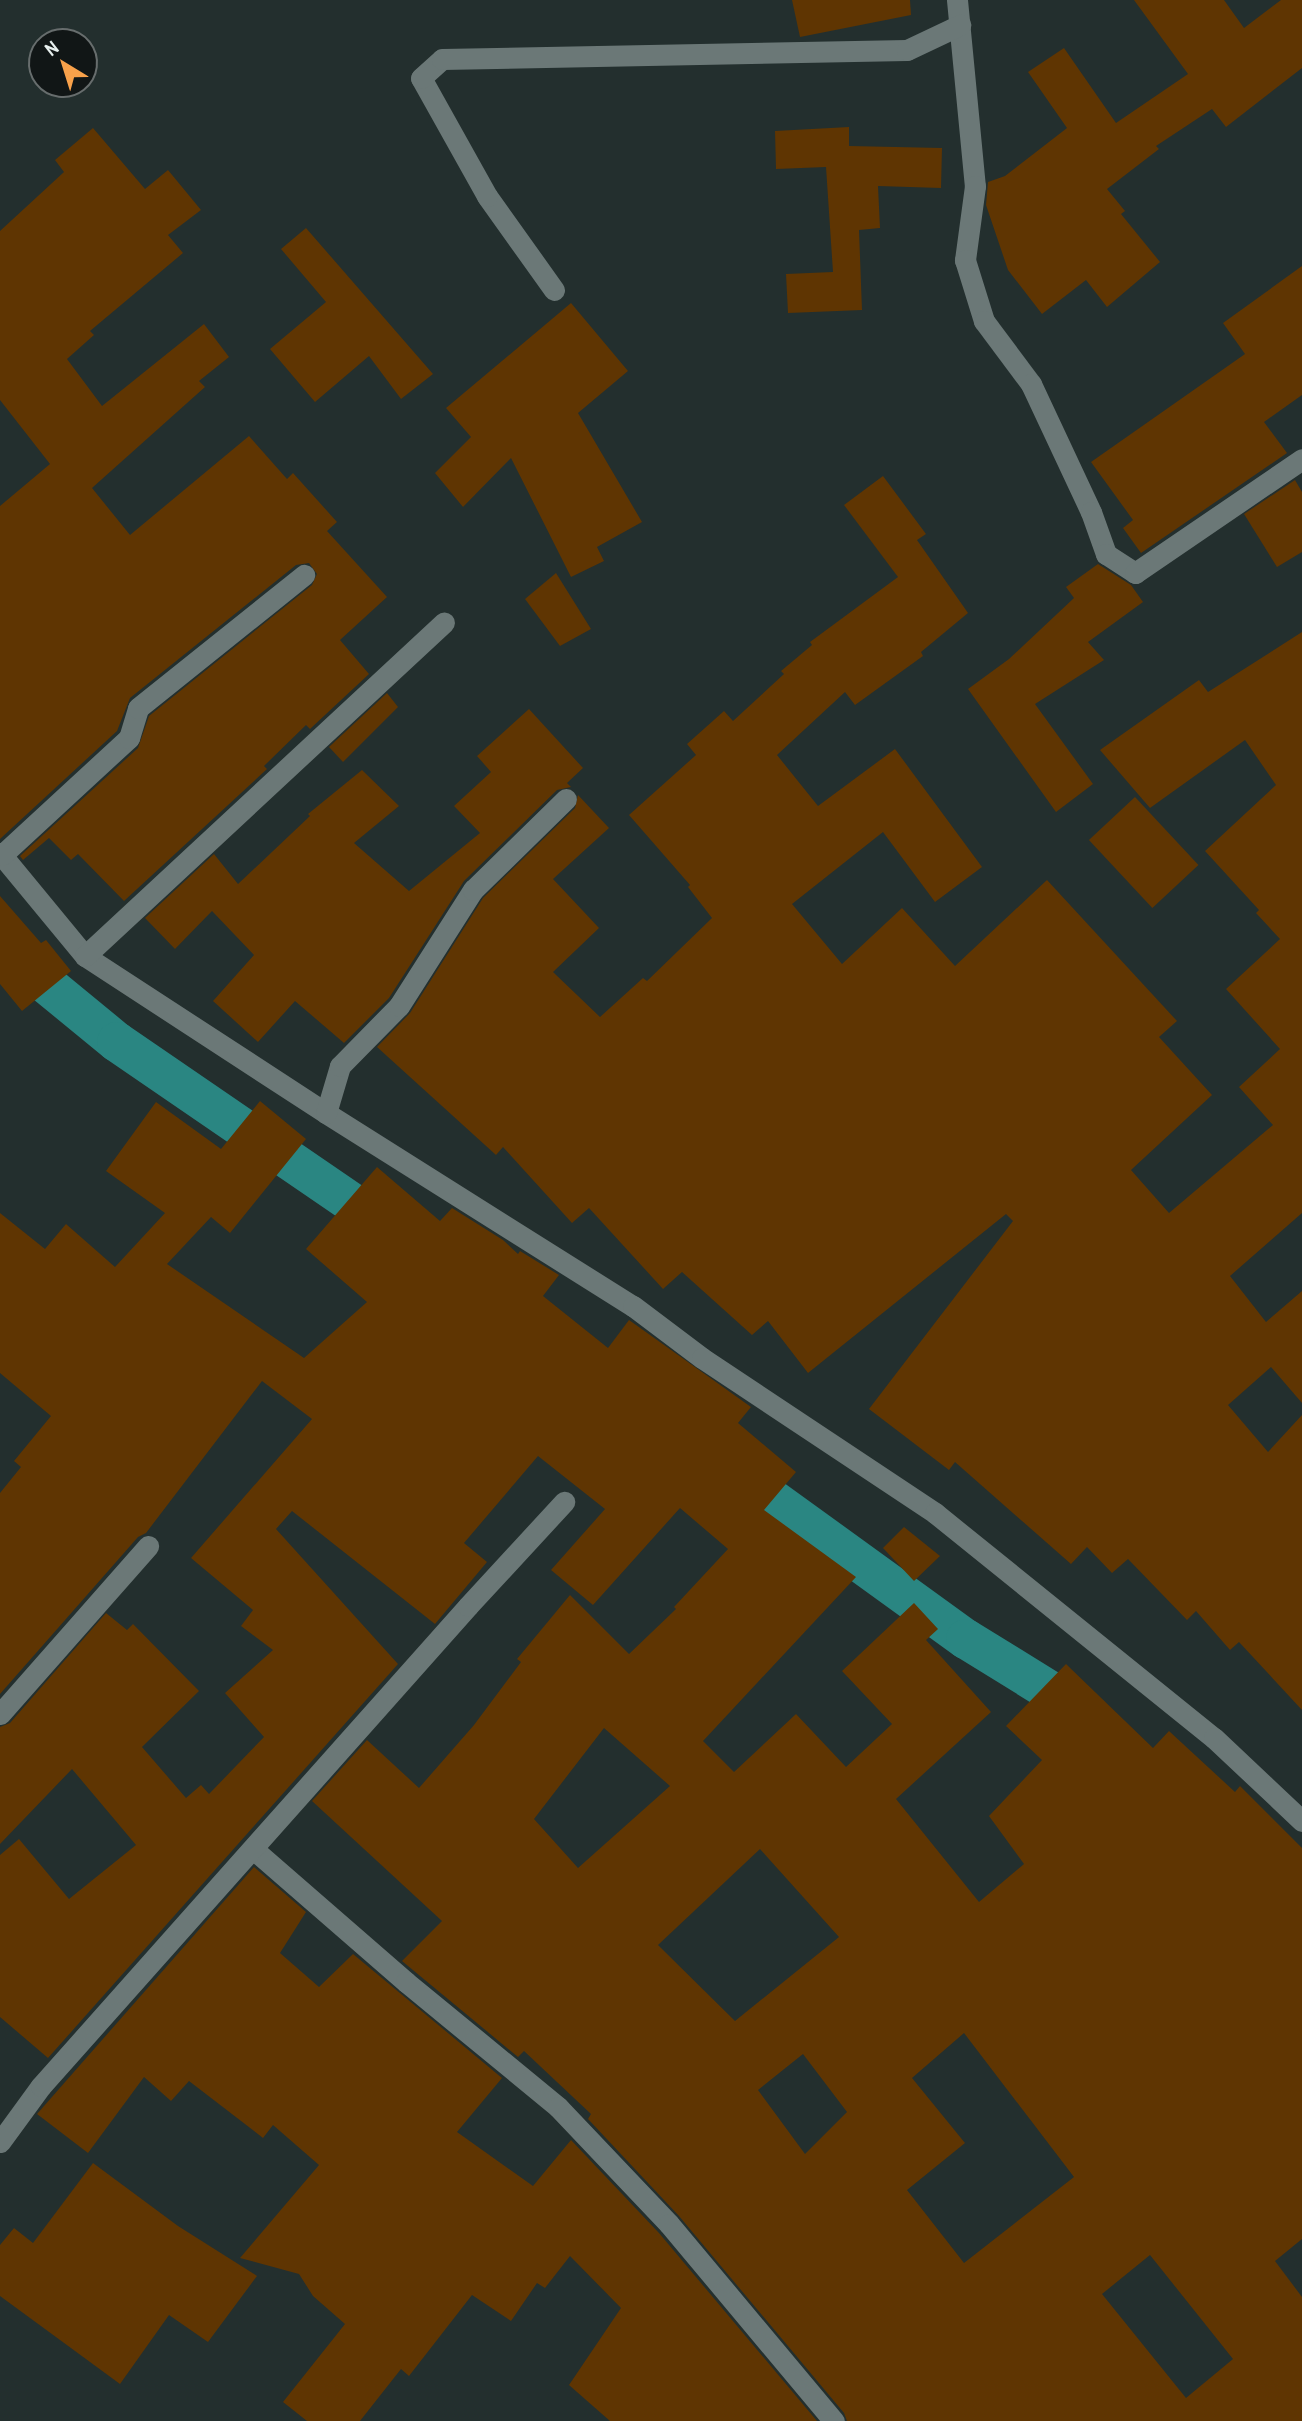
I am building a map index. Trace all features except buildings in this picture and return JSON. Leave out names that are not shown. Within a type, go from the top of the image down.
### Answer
[{"type":"street","points":[[957,0],[975,186],[965,260],[984,321],[1031,384],[1091,512],[1106,554],[1135,573],[1302,459]]},
{"type":"street","points":[[554,290],[486,196],[421,78],[443,59],[908,50],[960,25]]},
{"type":"street","points":[[304,575],[138,708],[129,738],[1,854],[85,956],[326,1113],[633,1306],[702,1359],[935,1513],[1214,1738],[1302,1821]]},
{"type":"street","points":[[85,956],[444,622]]},
{"type":"street","points":[[326,1113],[340,1066],[399,1006],[473,890],[566,799]]},
{"type":"street","points":[[0,2142],[41,2086],[468,1606],[565,1502]]},
{"type":"street","points":[[0,1714],[148,1546]]},
{"type":"street","points":[[253,1849],[406,1982],[558,2107],[669,2224],[834,2421]]},
{"type":"waterway","points":[[0,946],[117,1042],[394,1232]]},
{"type":"waterway","points":[[728,1467],[966,1639],[1089,1715]]}]
